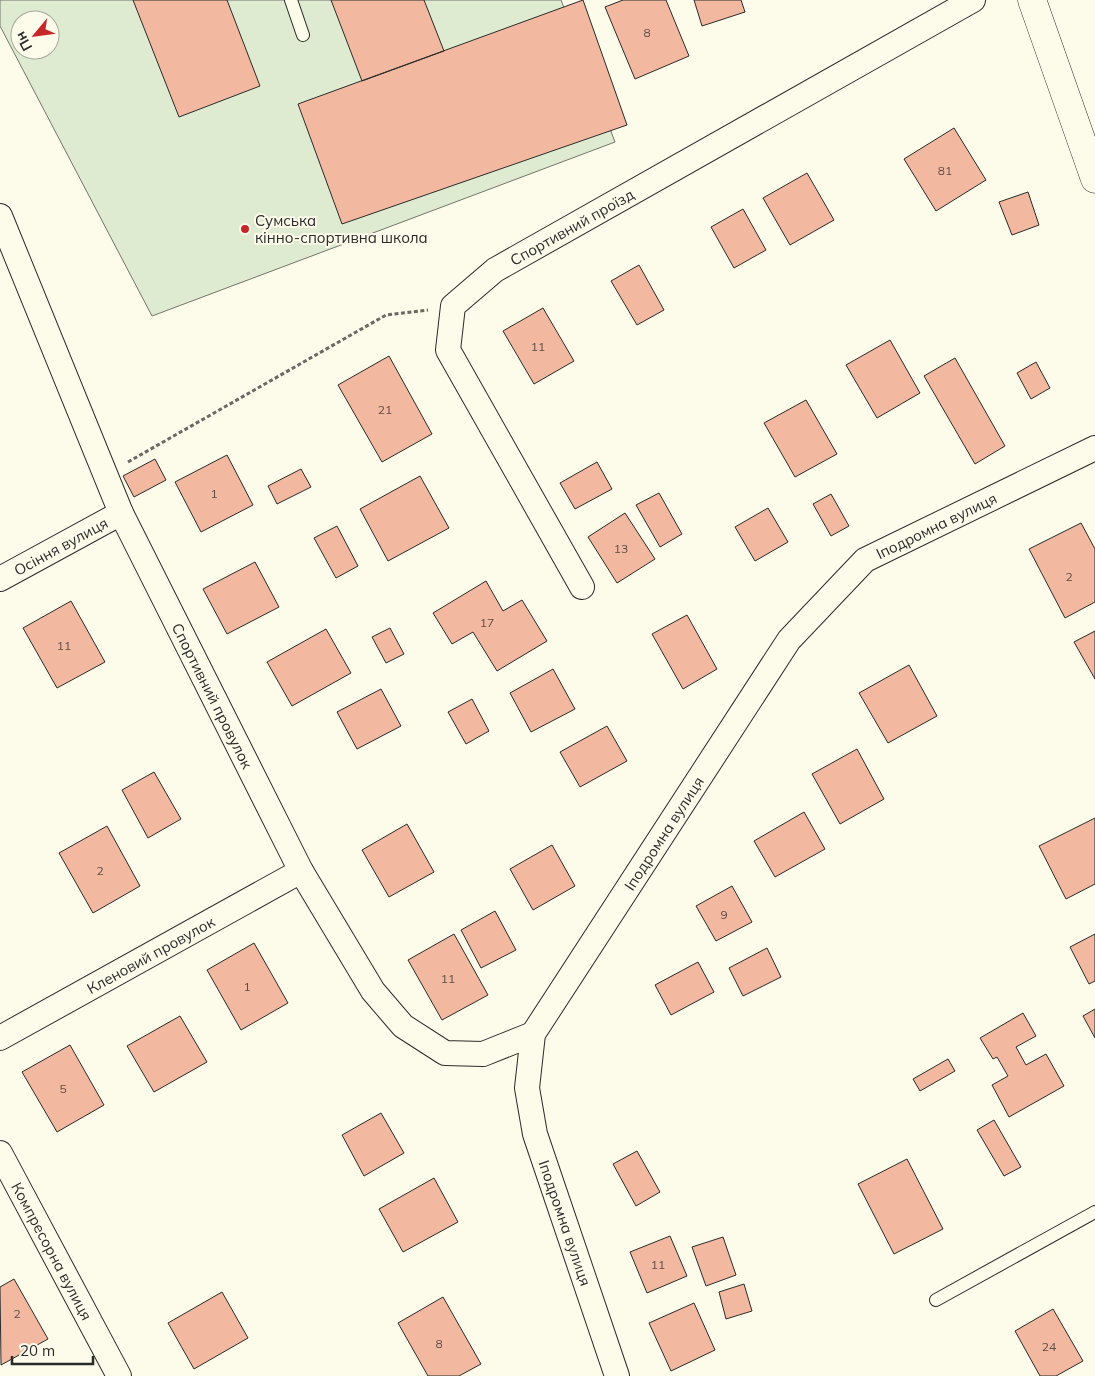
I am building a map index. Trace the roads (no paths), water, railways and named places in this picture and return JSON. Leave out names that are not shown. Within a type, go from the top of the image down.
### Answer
[{"type":"street","name":"Спортивний проїзд","points":[[582,587],[448,350],[453,306],[495,270],[973,0]]},
{"type":"street","points":[[1032,0],[1095,179]]},
{"type":"street","name":"Спортивний провулок","points":[[0,216],[122,513],[301,871],[373,991],[403,1026],[445,1053],[483,1054],[533,1034]]},
{"type":"street","name":"Іподромна вулиця","points":[[617,1376],[536,1134],[527,1088],[533,1034],[789,640],[864,560],[1095,448]]},
{"type":"street","name":"Осіння вулиця","points":[[0,579],[122,513]]},
{"type":"street","name":"Кленовий провулок","points":[[0,1038],[301,871]]},
{"type":"street","name":"Компресорна вулиця","points":[[0,1153],[119,1376]]},
{"type":"lane","points":[[291,0],[303,35]]},
{"type":"lane","points":[[936,1300],[1095,1212]]},
{"type":"place","name":"Сумська кінно-спортивна школа","points":[[245,229]]}]
